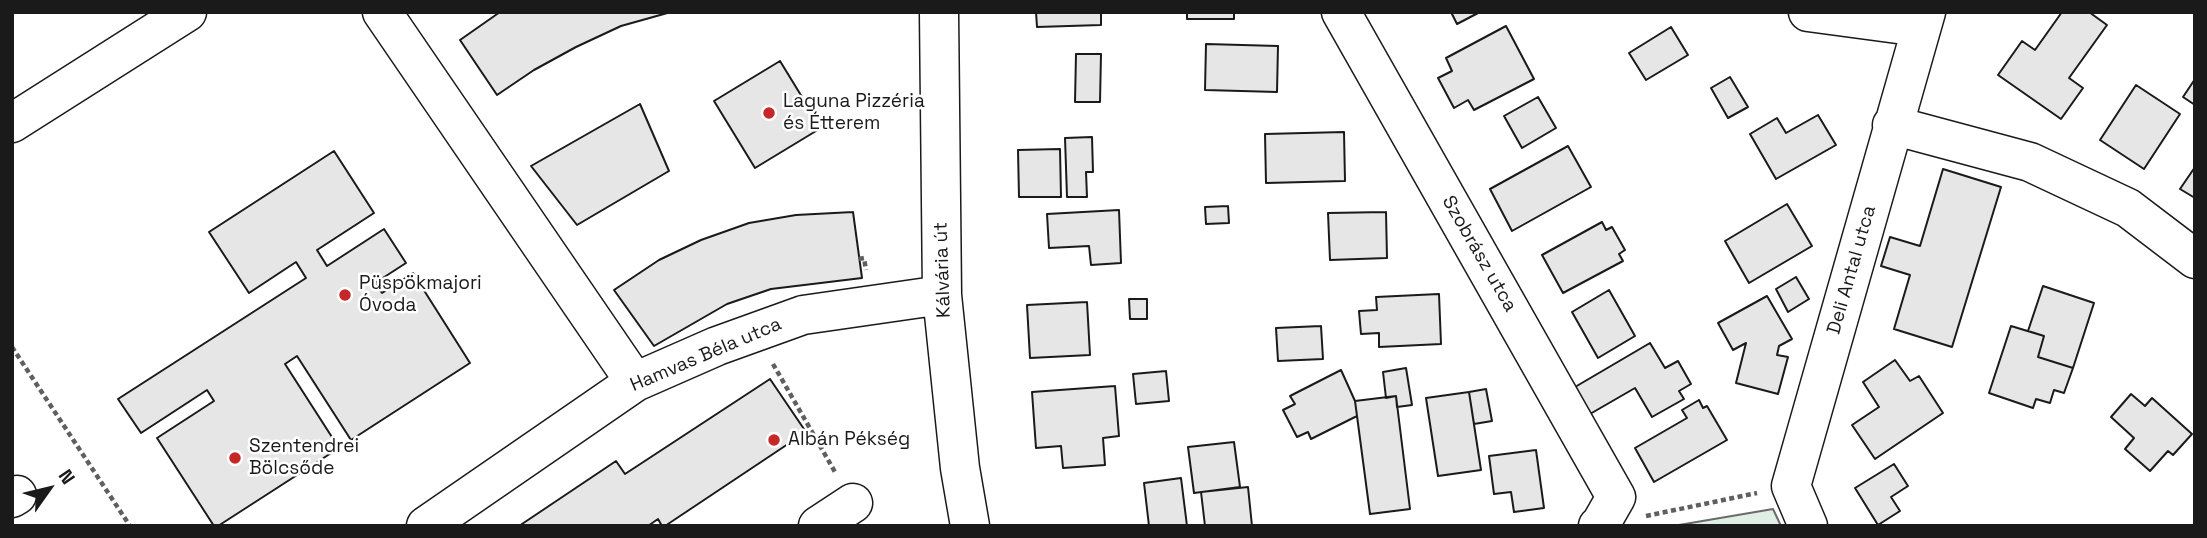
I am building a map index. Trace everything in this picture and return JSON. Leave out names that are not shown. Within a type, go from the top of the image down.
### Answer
[{"type":"street","points":[[12,123],[187,12]]},
{"type":"street","points":[[382,12],[635,382]]},
{"type":"street","name":"Kálvária út","points":[[939,12],[942,295],[960,468],[970,526]]},
{"type":"street","name":"Szobrász utca","points":[[1341,12],[1605,516]]},
{"type":"street","points":[[1808,12],[1923,20]]},
{"type":"street","name":"Deli Antal utca","points":[[1791,486],[1923,20]]},
{"type":"street","points":[[1892,125],[2030,162],[2127,208],[2195,258]]},
{"type":"street","name":"Hamvas Béla utca","points":[[426,526],[635,382],[754,332],[803,315],[942,295]]},
{"type":"street","points":[[1791,486],[1808,526]]},
{"type":"street","points":[[818,526],[853,503]]},
{"type":"path","points":[[754,332],[853,503]]},
{"type":"path","points":[[12,347],[130,526]]},
{"type":"path","points":[[1605,516],[1791,486]]},
{"type":"green space","points":[[1773,509],[1781,526],[1673,526]]},
{"type":"building","points":[[500,12],[671,12],[621,26],[576,47],[534,70],[497,95],[460,40]]},
{"type":"building","points":[[1036,12],[1101,12],[1101,25],[1037,27]]},
{"type":"building","points":[[1187,12],[1234,12],[1234,19],[1187,19]]},
{"type":"building","points":[[1451,12],[1480,12],[1457,24]]},
{"type":"building","points":[[2062,12],[2089,12],[2107,25],[2069,78],[2083,88],[2061,119],[1998,75],[2022,41],[2035,50]]},
{"type":"building","points":[[1506,26],[1534,79],[1474,110],[1468,100],[1454,108],[1438,78],[1452,71],[1446,58]]},
{"type":"building","points":[[1671,27],[1688,55],[1646,80],[1629,53]]},
{"type":"building","points":[[1206,44],[1278,46],[1277,92],[1205,90]]},
{"type":"building","points":[[1076,54],[1101,54],[1100,102],[1075,102]]},
{"type":"building","points":[[780,61],[821,128],[755,168],[714,101]]},
{"type":"building","points":[[1730,77],[1748,107],[1728,118],[1711,88]]},
{"type":"building","points":[[2195,79],[2195,105],[2183,97]]},
{"type":"building","points":[[2136,85],[2180,114],[2144,169],[2100,140]]},
{"type":"building","points":[[1538,97],[1556,128],[1522,148],[1504,116]]},
{"type":"building","points":[[640,104],[669,171],[577,225],[531,166]]},
{"type":"building","points":[[1818,115],[1836,145],[1776,179],[1750,134],[1777,118],[1786,133]]},
{"type":"building","points":[[1344,132],[1345,181],[1266,183],[1265,134]]},
{"type":"building","points":[[1092,137],[1093,172],[1086,172],[1087,197],[1067,197],[1065,138]]},
{"type":"building","points":[[1568,146],[1591,187],[1512,231],[1490,189]]},
{"type":"building","points":[[1060,149],[1061,197],[1019,197],[1018,150]]},
{"type":"building","points":[[334,151],[374,213],[317,250],[327,266],[384,229],[406,263],[375,283],[382,293],[413,273],[470,363],[351,440],[297,356],[285,364],[339,448],[218,526],[214,526],[157,438],[214,401],[207,390],[141,433],[118,399],[306,278],[296,262],[249,293],[209,232]]},
{"type":"building","points":[[2195,167],[2195,198],[2180,189]]},
{"type":"building","points":[[1943,169],[2001,187],[1952,347],[1894,329],[1910,275],[1881,266],[1890,237],[1920,246]]},
{"type":"building","points":[[1787,204],[1812,246],[1749,283],[1725,241]]},
{"type":"building","points":[[1228,206],[1229,223],[1206,224],[1205,207]]},
{"type":"building","points":[[1119,210],[1121,263],[1091,265],[1089,246],[1049,248],[1047,214]]},
{"type":"building","points":[[853,212],[862,278],[771,289],[727,304],[654,346],[614,290],[659,260],[701,240],[749,223],[796,215]]},
{"type":"building","points":[[1386,212],[1387,258],[1330,260],[1328,213]]},
{"type":"building","points":[[1602,222],[1606,230],[1612,227],[1625,250],[1619,254],[1623,261],[1563,293],[1542,255]]},
{"type":"building","points":[[1796,277],[1809,299],[1788,312],[1776,289]]},
{"type":"building","points":[[2043,286],[2094,303],[2073,368],[2038,357],[2044,336],[2028,331]]},
{"type":"building","points":[[1609,290],[1635,336],[1598,358],[1572,312]]},
{"type":"building","points":[[1439,294],[1441,344],[1379,347],[1379,333],[1361,334],[1359,311],[1377,310],[1376,297]]},
{"type":"building","points":[[1767,296],[1792,339],[1779,346],[1777,355],[1788,357],[1778,394],[1736,383],[1746,343],[1733,350],[1718,323]]},
{"type":"building","points":[[1129,299],[1147,299],[1147,319],[1130,319]]},
{"type":"building","points":[[1087,302],[1090,355],[1030,358],[1027,305]]},
{"type":"building","points":[[1321,326],[1323,359],[1278,361],[1276,328]]},
{"type":"building","points":[[2011,326],[2044,336],[2038,357],[2073,368],[2064,393],[2054,390],[2050,403],[2036,399],[2033,408],[1989,393]]},
{"type":"building","points":[[1650,343],[1665,368],[1678,361],[1691,384],[1679,391],[1684,399],[1652,417],[1635,388],[1590,414],[1575,387]]},
{"type":"building","points":[[1895,360],[1910,381],[1919,376],[1943,413],[1875,459],[1852,425],[1879,407],[1863,382]]},
{"type":"building","points":[[1406,368],[1412,405],[1397,407],[1396,396],[1386,398],[1383,372]]},
{"type":"building","points":[[1341,370],[1355,401],[1357,416],[1311,439],[1308,432],[1297,437],[1283,410],[1295,404],[1290,396]]},
{"type":"building","points":[[1166,371],[1169,401],[1136,404],[1133,374]]},
{"type":"building","points":[[770,379],[806,432],[665,526],[662,526],[658,519],[648,526],[519,526],[616,461],[625,474]]},
{"type":"building","points":[[1115,386],[1119,436],[1103,438],[1105,465],[1063,468],[1061,446],[1036,448],[1032,392]]},
{"type":"building","points":[[1486,389],[1492,421],[1474,424],[1469,392]]},
{"type":"building","points":[[1469,392],[1481,470],[1438,476],[1426,398]]},
{"type":"building","points":[[2131,394],[2145,406],[2152,398],[2192,434],[2173,455],[2168,451],[2150,471],[2125,449],[2134,438],[2111,417]]},
{"type":"building","points":[[1396,396],[1410,509],[1370,514],[1355,401]]},
{"type":"building","points":[[1699,400],[1703,408],[1707,406],[1727,440],[1654,482],[1635,448],[1687,418],[1682,410]]},
{"type":"building","points":[[1234,442],[1240,487],[1194,493],[1188,447]]},
{"type":"building","points":[[1536,450],[1544,508],[1514,512],[1511,492],[1494,494],[1489,456]]},
{"type":"building","points":[[1894,464],[1908,486],[1891,497],[1900,511],[1878,525],[1855,488]]},
{"type":"building","points":[[1181,478],[1187,526],[1149,526],[1144,483]]},
{"type":"building","points":[[1248,487],[1252,526],[1205,526],[1201,492]]},
{"type":"place","name":"Laguna Pizzéria és Étterem","points":[[769,113]]},
{"type":"place","name":"Püspökmajori Óvoda","points":[[345,295]]},
{"type":"place","name":"Albán Pékség","points":[[774,440]]},
{"type":"place","name":"Szentendrei Bölcsőde","points":[[235,458]]}]
